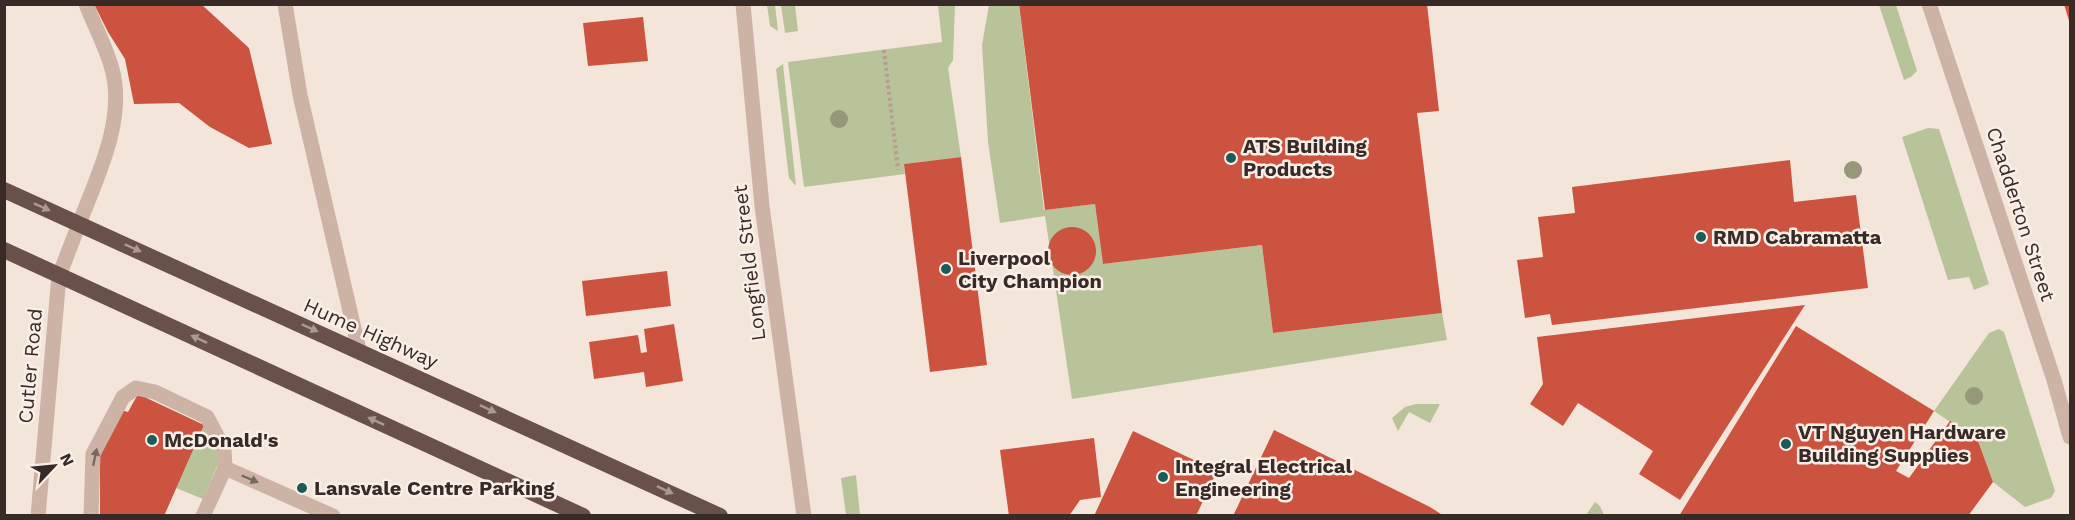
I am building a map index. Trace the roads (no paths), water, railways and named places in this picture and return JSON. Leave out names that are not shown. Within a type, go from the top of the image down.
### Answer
[{"type":"highway","name":"Hume Highway","points":[[4,190],[720,516]]},
{"type":"highway","points":[[4,250],[583,516]]},
{"type":"street","name":"Cutler Road","points":[[39,516],[59,276],[96,180],[116,116],[112,69],[86,4]]},
{"type":"street","points":[[285,4],[300,95],[359,350]]},
{"type":"street","name":"Longfield Street","points":[[743,4],[764,218],[804,516]]},
{"type":"street","name":"Chadderton Street","points":[[1929,4],[2050,369],[2070,437]]},
{"type":"street","points":[[91,516],[93,454],[123,397],[136,388],[155,392],[207,417],[224,449],[225,468],[203,516]]},
{"type":"street","points":[[225,468],[333,516]]},
{"type":"place","name":"ATS Building Products","points":[[1231,158]]},
{"type":"place","name":"RMD Cabramatta","points":[[1701,237]]},
{"type":"place","name":"Liverpool City Champion","points":[[946,269]]},
{"type":"place","name":"McDonald's","points":[[152,440]]},
{"type":"place","name":"VT Nguyen Hardware Building Supplies","points":[[1786,444]]},
{"type":"place","name":"Integral Electrical Engineering","points":[[1163,477]]},
{"type":"place","name":"Lansvale Centre Parking","points":[[302,488]]}]
